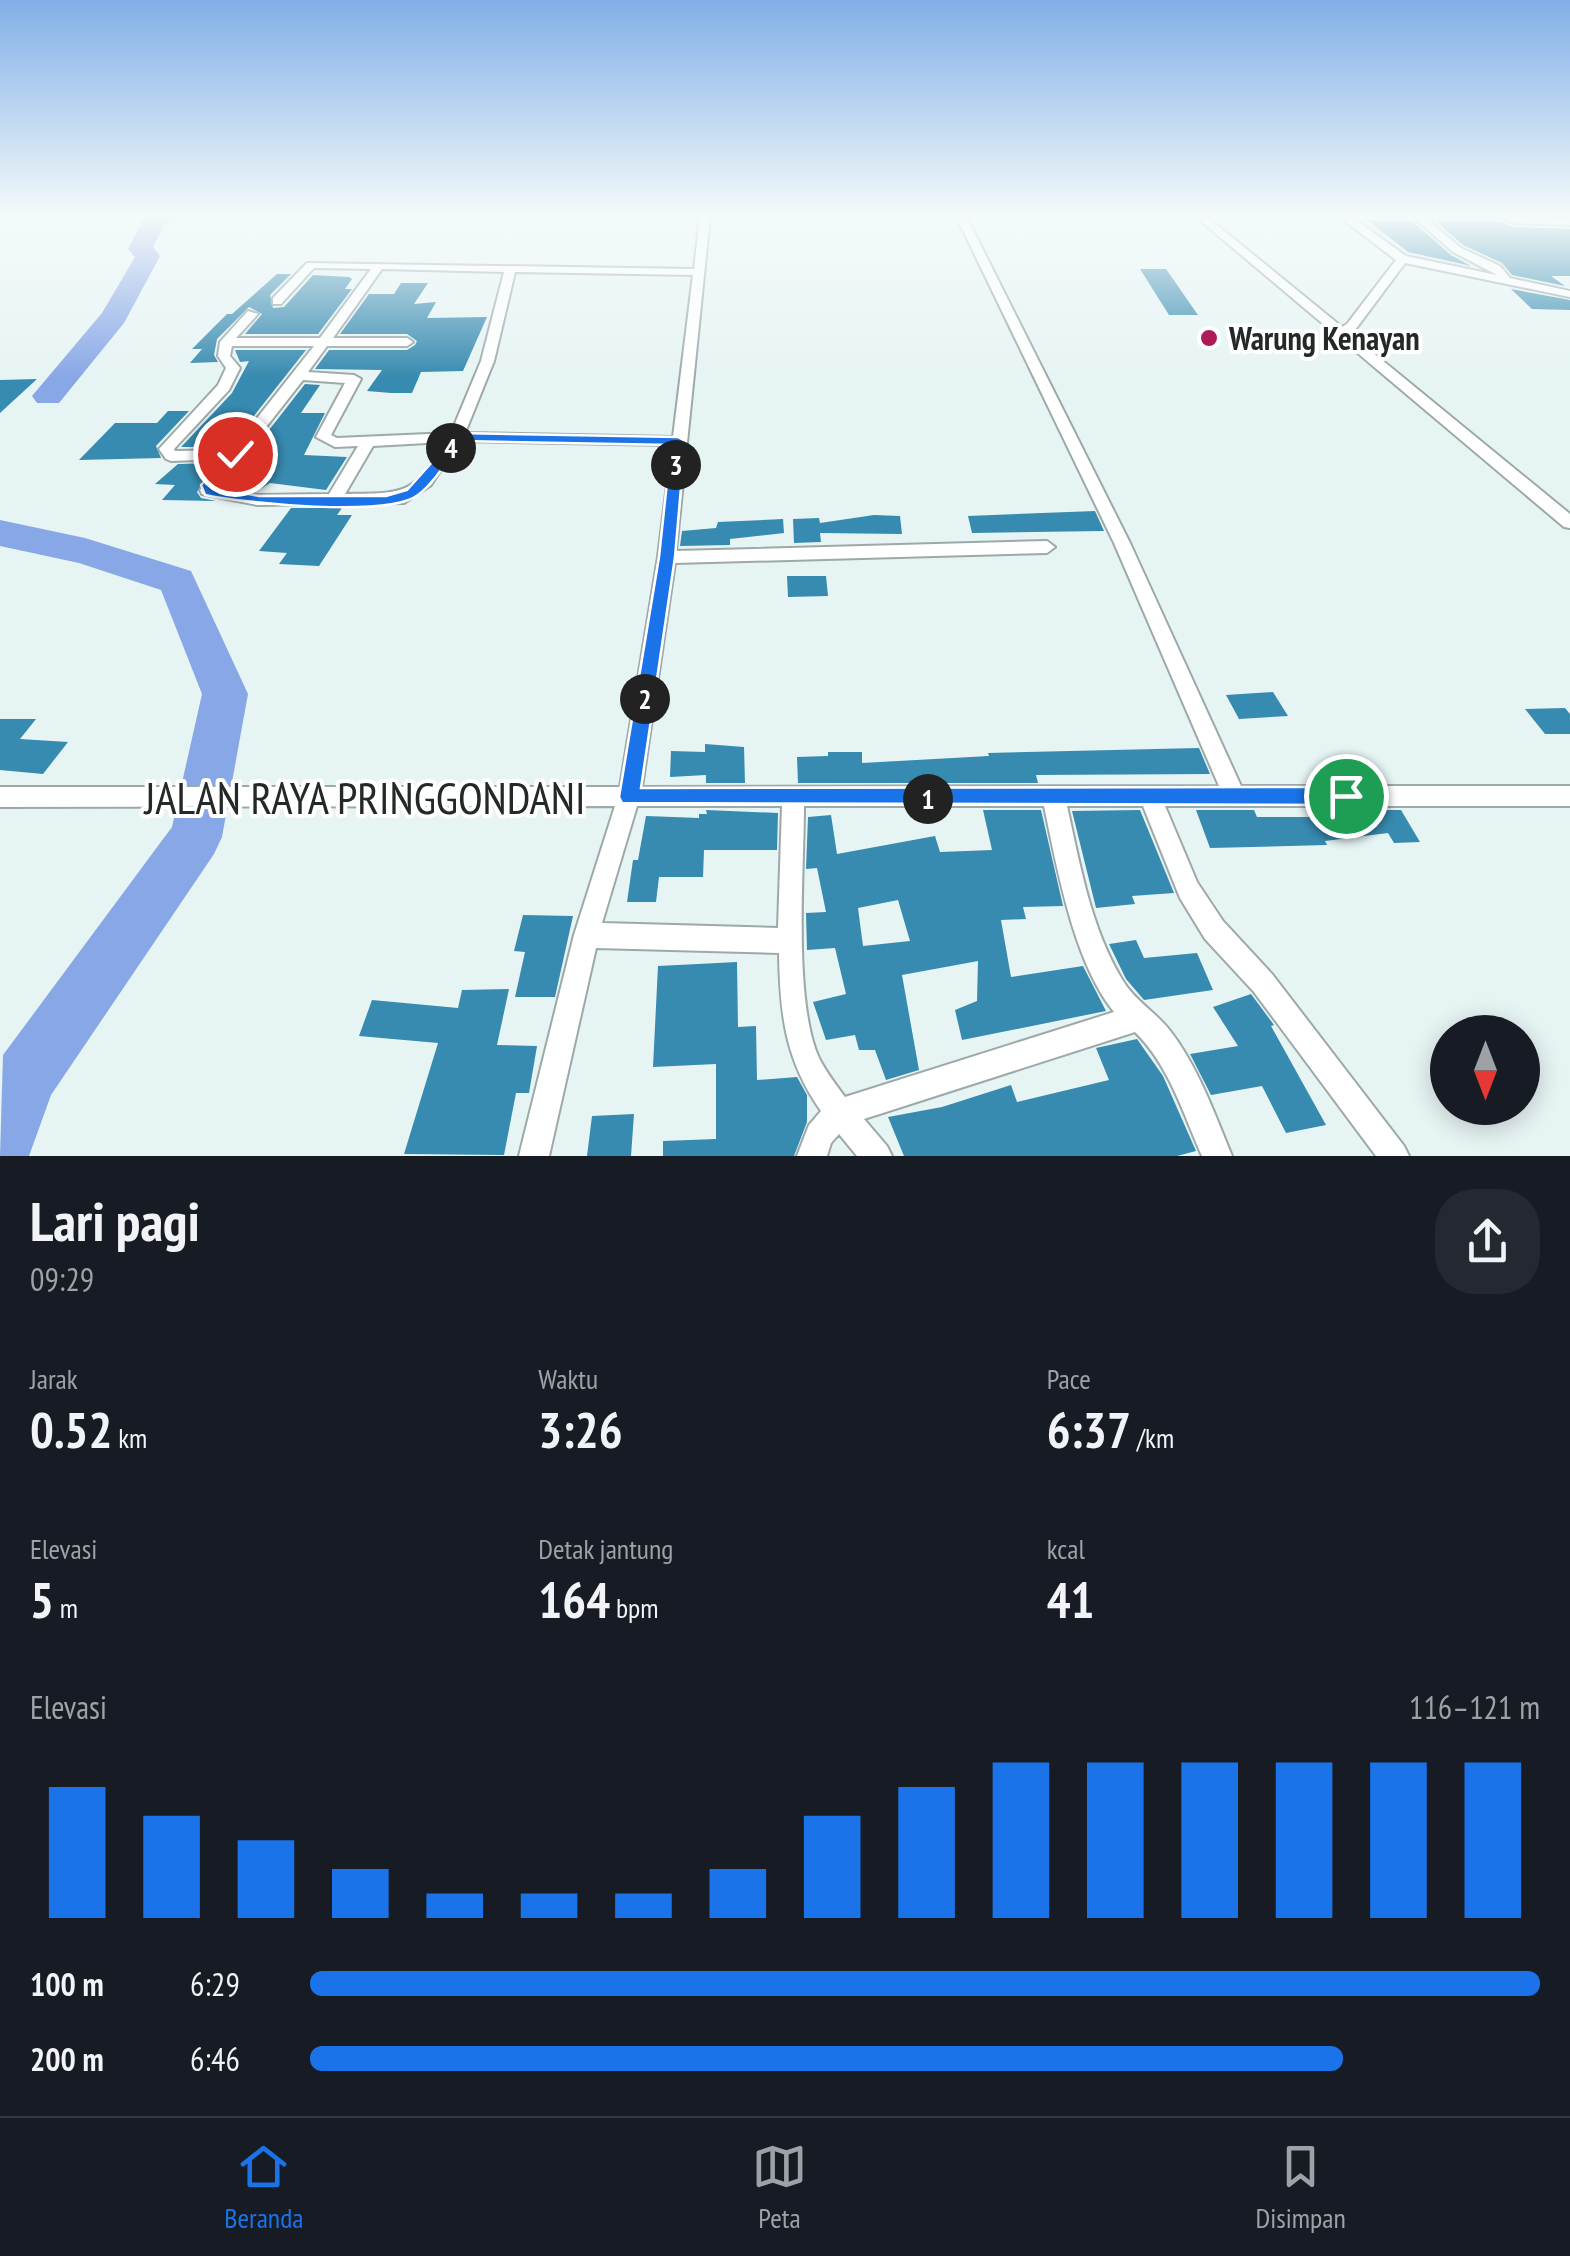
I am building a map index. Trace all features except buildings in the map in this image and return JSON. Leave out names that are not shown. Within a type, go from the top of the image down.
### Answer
[{"type":"street","points":[[277,301],[307,270]]},
{"type":"street","points":[[376,270],[299,376],[208,485],[210,492],[257,500],[333,502],[404,498],[458,437],[486,362],[510,270]]},
{"type":"street","points":[[534,1156],[586,935],[630,797],[667,557],[700,272],[570,270]]},
{"type":"street","points":[[988,270],[1122,543],[1234,796]]},
{"type":"street","points":[[1265,270],[1570,523]]},
{"type":"street","points":[[1340,333],[1351,327],[1394,270]]},
{"type":"street","points":[[1455,270],[1570,294]]},
{"type":"street","points":[[1498,270],[1509,281]]},
{"type":"street","points":[[235,454],[175,456],[166,452],[230,376],[232,368],[223,350],[252,314]]},
{"type":"street","points":[[226,342],[407,342]]},
{"type":"street","points":[[299,376],[352,377],[324,436],[336,443],[458,437],[678,441]]},
{"type":"street","points":[[333,502],[367,443]]},
{"type":"street","points":[[667,557],[1048,547]]},
{"type":"street","name":"JALAN RAYA PRINGGONDANI","points":[[0,798],[1570,796]]},
{"type":"street","points":[[1150,797],[1188,890],[1214,930],[1263,983],[1394,1156]]},
{"type":"street","points":[[793,798],[795,1006],[806,1061],[838,1113],[877,1156]]},
{"type":"street","points":[[1054,799],[1098,958],[1114,993],[1160,1039],[1216,1156]]},
{"type":"street","points":[[586,935],[792,941]]},
{"type":"street","points":[[812,1156],[819,1135],[838,1113],[1138,1018]]},
{"type":"waterway","points":[[48,396],[114,317],[140,270]]},
{"type":"waterway","points":[[0,533],[85,551],[177,581],[225,694],[196,837],[25,1077],[0,1145]]},
{"type":"place","name":"Warung Kenayan","points":[[1209,338]]},
{"type":"route","points":[[235,454],[208,485],[210,492],[228,492],[257,500],[333,502],[386,500],[412,494],[458,437],[678,441],[667,557],[630,797],[1346,796]]}]
